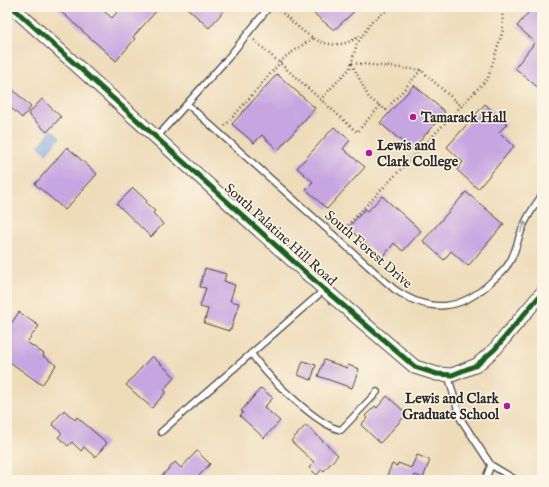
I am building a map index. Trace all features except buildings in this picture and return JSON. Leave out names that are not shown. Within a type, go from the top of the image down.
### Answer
[{"type":"street","name":"South Palatine Hill Road","points":[[12,7],[324,289],[415,367],[424,371],[448,375],[461,373],[486,358],[542,293]]},
{"type":"lane","points":[[157,138],[248,34],[267,7]]},
{"type":"lane","name":"South Forest Drive","points":[[187,104],[394,289],[415,302],[444,306],[467,301],[483,290],[509,263],[524,224],[542,194]]},
{"type":"lane","points":[[161,432],[324,289]]},
{"type":"lane","points":[[251,353],[259,365],[289,394],[331,428],[341,430],[377,392]]},
{"type":"lane","points":[[448,375],[460,418],[491,465],[516,480]]},
{"type":"lane","points":[[485,480],[491,465]]},
{"type":"path","points":[[276,7],[312,38],[326,44],[349,42],[364,34]]},
{"type":"path","points":[[320,100],[350,68],[357,44],[372,21],[392,7]]},
{"type":"path","points":[[348,224],[462,107],[488,78],[503,30],[502,7]]},
{"type":"path","points":[[248,34],[320,100],[358,132],[380,106]]},
{"type":"path","points":[[219,133],[279,63],[288,54],[303,46],[312,38]]},
{"type":"path","points":[[352,63],[421,70],[462,107]]},
{"type":"path","points":[[352,63],[369,98],[386,110],[421,70]]},
{"type":"water","points":[[52,130],[60,137],[46,153],[39,146]]},
{"type":"cycle path","points":[[12,7],[324,289],[415,367],[437,374],[452,375],[477,365],[495,349],[542,293]]},
{"type":"place","name":"Tamarack Hall","points":[[413,117]]},
{"type":"place","name":"Lewis and Clark College","points":[[369,153]]},
{"type":"place","name":"Lewis and Clark Graduate School","points":[[507,406]]}]
